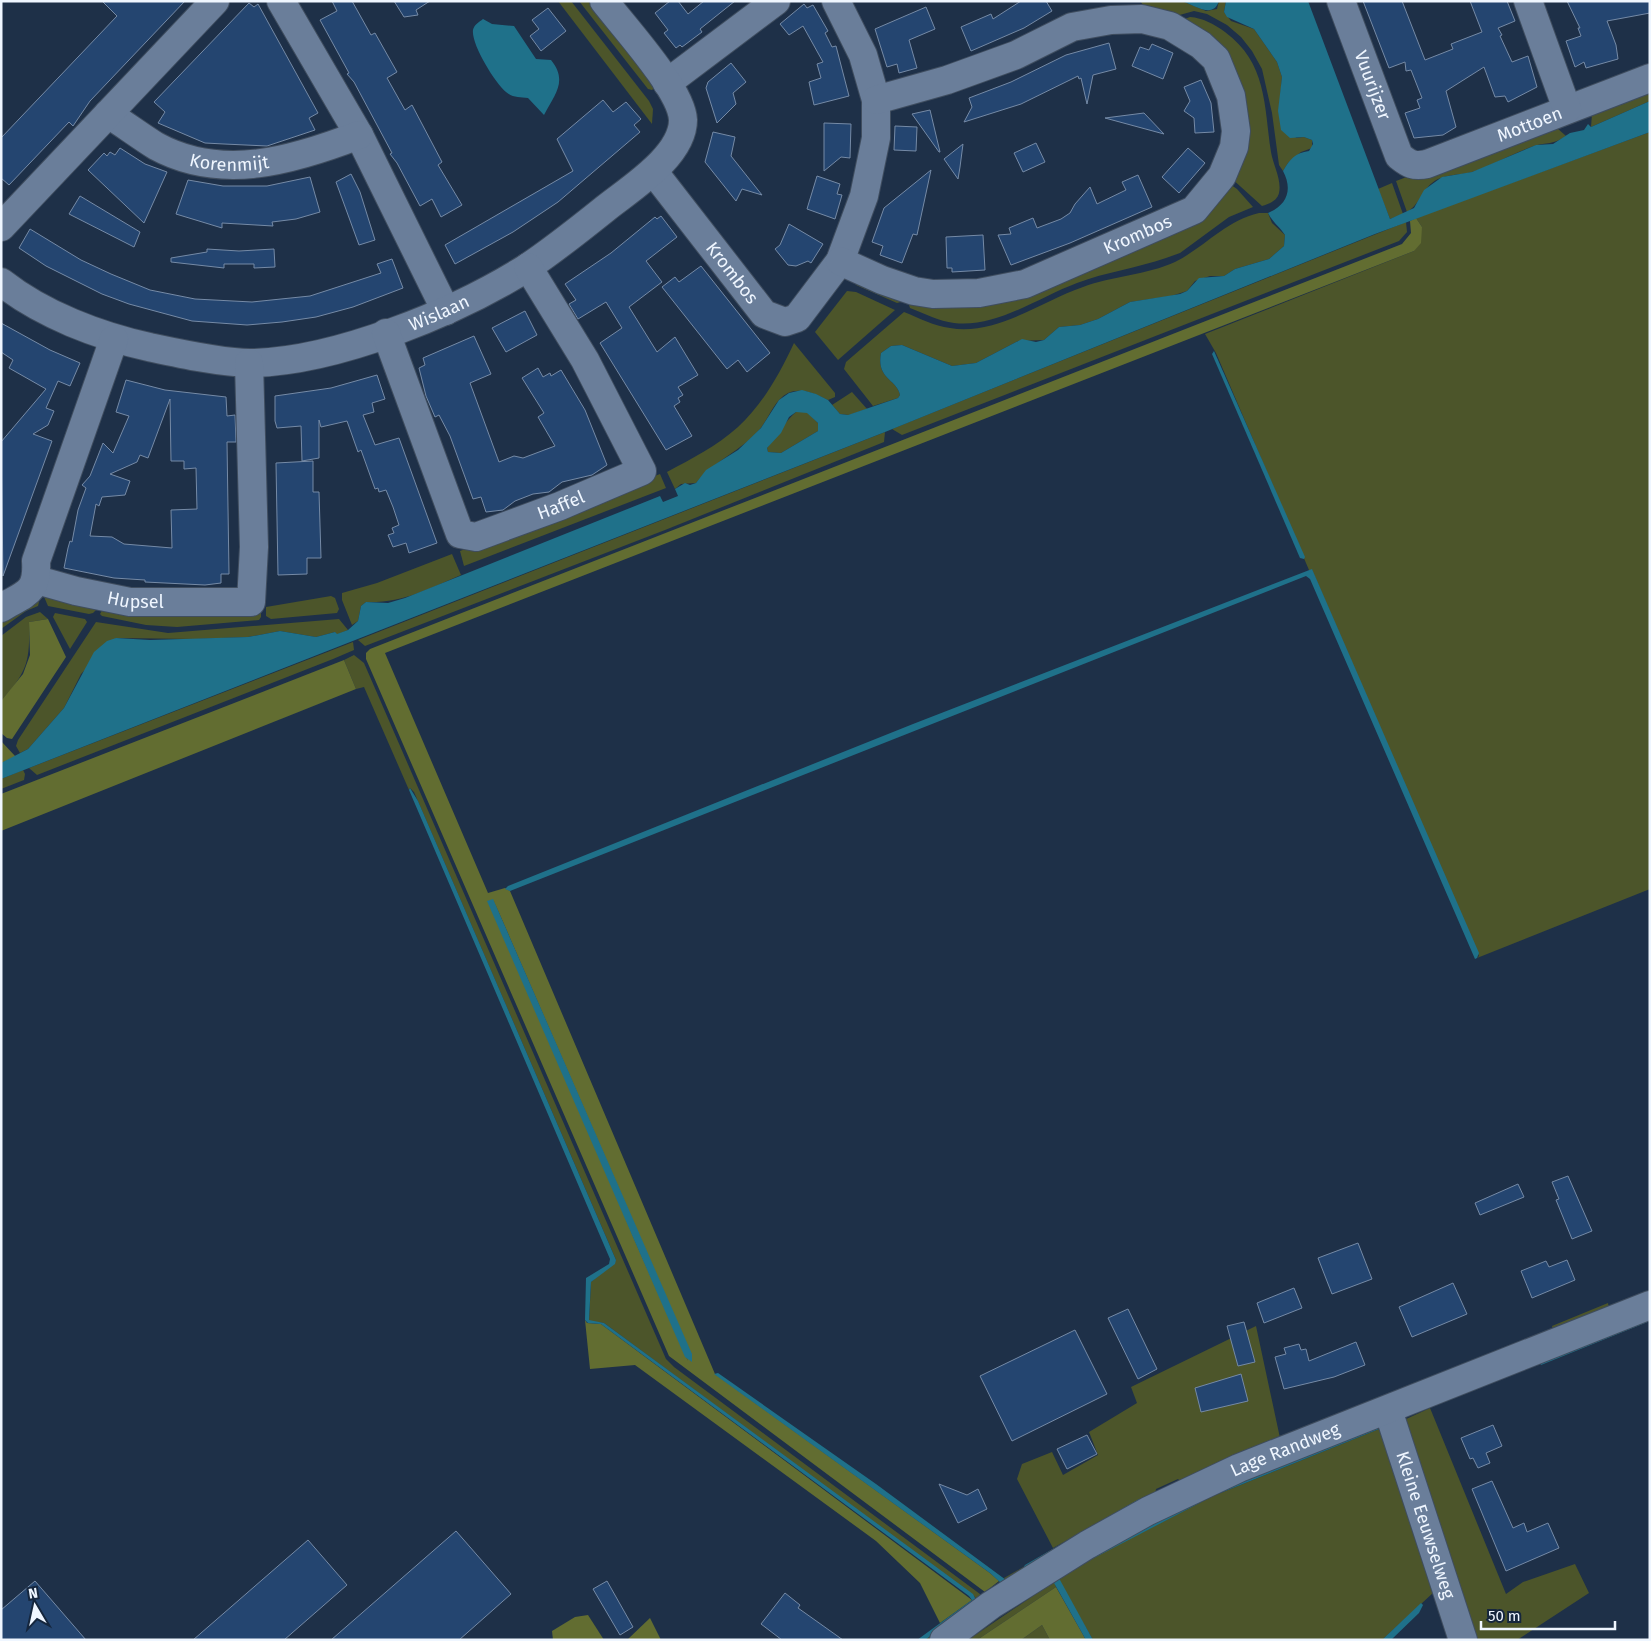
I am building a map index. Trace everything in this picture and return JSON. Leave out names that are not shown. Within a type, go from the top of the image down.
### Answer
[{"type":"street","points":[[1,227],[215,1]]},
{"type":"street","points":[[281,1],[359,135],[446,311]]},
{"type":"street","name":"Wislaan","points":[[1,282],[44,308],[114,339],[170,352],[250,363],[325,354],[446,311],[528,267],[652,171],[670,152],[682,130],[680,104],[667,83],[604,1]]},
{"type":"street","points":[[667,83],[776,1]]},
{"type":"street","name":"Krombos","points":[[652,171],[764,314],[785,322],[797,318],[840,261],[864,196],[876,138],[876,100],[863,55],[836,1]]},
{"type":"street","name":"Krombos","points":[[1072,27],[1099,1]]},
{"type":"street","name":"Vuurijzer","points":[[1341,1],[1399,156],[1410,164]]},
{"type":"street","points":[[1528,1],[1567,109]]},
{"type":"street","name":"Krombos","points":[[840,261],[882,280],[914,291],[933,294],[979,293],[1025,284],[1194,210],[1217,183],[1234,147],[1236,132],[1231,96],[1216,59],[1201,45],[1170,26],[1137,10],[1110,20],[1072,27],[1016,55],[946,80],[876,100]]},
{"type":"street","name":"Mottoen","points":[[1410,164],[1418,166],[1427,164],[1650,78]]},
{"type":"street","name":"Korenmijt","points":[[108,114],[157,146],[195,161],[226,166],[268,164],[314,152],[359,135]]},
{"type":"street","name":"Haffel","points":[[386,333],[460,534],[476,537],[560,506],[642,471],[585,360],[528,267]]},
{"type":"street","points":[[1,608],[34,587],[37,580],[36,561],[114,339]]},
{"type":"street","name":"Hupsel","points":[[37,580],[76,592],[130,602],[183,604],[251,602],[254,547],[250,363]]},
{"type":"street","name":"Lage Randweg","points":[[944,1640],[991,1605],[1079,1550],[1148,1511],[1239,1468],[1650,1304]]},
{"type":"street","name":"Kleine Eeuwselweg","points":[[1388,1410],[1463,1640]]},
{"type":"green space","points":[[558,1],[571,1],[649,101],[653,109],[652,124]]},
{"type":"green space","points":[[579,1],[593,1],[658,85],[652,90],[648,89]]},
{"type":"green space","points":[[1140,1],[1182,1],[1206,11],[1217,9],[1219,1],[1226,1],[1224,12],[1231,21],[1254,29],[1277,62],[1282,77],[1280,100],[1296,138],[1304,137],[1312,140],[1312,148],[1301,152],[1288,163],[1283,171],[1279,165],[1272,113],[1262,69],[1252,51],[1241,37],[1227,25],[1207,14],[1194,11],[1176,16],[1147,10]]},
{"type":"green space","points":[[1190,17],[1208,22],[1225,32],[1239,44],[1249,57],[1256,71],[1261,86],[1271,152],[1280,188],[1275,200],[1262,206],[1230,177],[1244,131],[1182,20]]},
{"type":"green space","points":[[1650,85],[1650,101],[1591,127],[1592,114]]},
{"type":"green space","points":[[1555,121],[1557,128],[1566,136],[1554,142],[1526,149],[1472,172],[1438,179],[1428,186],[1412,209],[1407,212],[1396,181]]},
{"type":"green space","points":[[1650,132],[1650,889],[1477,958],[1479,956],[1312,570],[1309,570],[1216,353],[1205,334],[1414,251],[1422,227],[1416,218]]},
{"type":"green space","points":[[1227,182],[1237,189],[1253,207],[1229,217],[1180,253],[1077,283],[1017,310],[986,321],[970,323],[948,322],[910,308],[910,302],[957,300]]},
{"type":"green space","points":[[1392,183],[1403,214],[1390,219],[1378,189]]},
{"type":"green space","points":[[1259,213],[1268,213],[1272,223],[1285,235],[1284,246],[1269,259],[1235,269],[1224,276],[1210,276],[1195,281],[1187,291],[1171,296],[1130,302],[1098,319],[1080,325],[1059,327],[1044,340],[1018,341],[976,363],[952,366],[902,345],[891,346],[881,353],[881,368],[895,385],[900,395],[898,398],[873,406],[844,369],[846,362],[904,312],[944,327],[967,329],[984,327],[1018,316],[1067,293],[1094,283],[1153,270],[1175,262],[1225,228]]},
{"type":"green space","points":[[1416,218],[1422,227],[1421,243],[1414,251],[385,653],[488,893],[505,888],[510,891],[715,1374],[990,1573],[999,1581],[985,1592],[669,1356],[366,659],[366,653],[370,649],[1402,244],[1411,233],[1410,221]],"holes":[[[493,899],[663,1290],[688,1361],[635,1241]]]},
{"type":"green space","points":[[1406,222],[1407,232],[1399,241],[902,435],[892,429]]},
{"type":"green space","points":[[854,279],[905,301],[897,303],[856,285]]},
{"type":"green space","points":[[847,291],[856,292],[895,310],[838,360],[815,332]]},
{"type":"green space","points":[[794,343],[835,393],[835,397],[828,400],[803,391],[788,393],[779,400],[760,429],[745,444],[711,468],[696,483],[681,484],[675,489],[667,472],[713,446],[730,434],[747,418],[770,388]]},
{"type":"green space","points":[[852,392],[867,409],[849,415],[840,414],[832,405]]},
{"type":"green space","points":[[796,412],[807,412],[818,423],[818,431],[781,453],[768,452],[767,448]]},
{"type":"green space","points":[[885,432],[884,442],[665,530],[365,646],[358,640]]},
{"type":"green space","points":[[660,474],[666,488],[464,566],[460,551]]},
{"type":"green space","points":[[452,554],[461,575],[404,598],[366,602],[361,606],[358,621],[352,625],[342,600],[342,593],[377,583]]},
{"type":"green space","points":[[42,592],[97,609],[89,614],[48,606]]},
{"type":"green space","points":[[35,593],[39,602],[38,606],[26,611],[1,629],[1,615]]},
{"type":"green space","points":[[331,596],[335,598],[339,609],[337,613],[271,619],[266,616],[266,607]]},
{"type":"green space","points":[[106,603],[261,608],[261,617],[259,620],[177,627],[146,625],[102,616],[100,614]]},
{"type":"green space","points":[[40,612],[48,619],[29,622],[29,647],[26,665],[17,681],[1,701],[1,636],[26,617]]},
{"type":"green space","points":[[55,613],[85,619],[87,622],[70,649],[53,617]]},
{"type":"green space","points":[[48,619],[66,657],[12,739],[7,738],[1,733],[1,701],[23,674],[30,655],[29,622]]},
{"type":"green space","points":[[339,619],[348,630],[336,635],[335,632],[316,637],[280,631],[248,637],[196,639],[116,638],[81,674],[64,708],[28,749],[20,753],[16,746],[18,740],[96,622],[168,633]]},
{"type":"green space","points":[[353,642],[354,650],[333,659],[37,775],[29,768]]},
{"type":"green space","points":[[354,655],[364,663],[666,1359],[674,1367],[980,1594],[982,1598],[931,1640],[925,1640],[977,1602],[975,1597],[604,1323],[589,1321],[591,1282],[616,1260],[414,792],[410,788],[409,790],[364,687],[356,689],[344,660]]},
{"type":"green space","points":[[344,660],[356,689],[1,831],[1,794]]},
{"type":"green space","points":[[1,741],[16,757],[1,763]]},
{"type":"green space","points":[[23,770],[25,774],[24,780],[1,789],[1,779]]},
{"type":"green space","points":[[1608,1303],[1609,1308],[1553,1330],[1552,1326]]},
{"type":"green space","points":[[585,1320],[587,1323],[601,1324],[972,1600],[940,1623],[920,1583],[876,1541],[635,1365],[590,1369]]},
{"type":"green space","points":[[1256,1326],[1280,1438],[1182,1483],[1178,1479],[1156,1489],[1155,1495],[1006,1581],[1004,1578],[1142,1499],[1053,1548],[1017,1479],[1022,1464],[1052,1452],[1063,1475],[1098,1455],[1089,1432],[1137,1403],[1131,1387]]},
{"type":"green space","points":[[1430,1408],[1506,1594],[1523,1582],[1575,1564],[1589,1593],[1517,1640],[1477,1640],[1470,1623],[1404,1420]]},
{"type":"green space","points":[[1376,1422],[1386,1424],[1392,1433],[1459,1640],[1451,1640],[1434,1592],[1382,1640],[1093,1640],[1057,1578],[1054,1581],[1056,1587],[977,1640],[968,1640],[1046,1587],[1048,1583],[963,1640],[956,1640],[1046,1579],[1092,1550],[1139,1524],[1226,1482]],"holes":[[[1381,1425],[1423,1545],[1422,1553],[1379,1429],[1213,1496],[1069,1570],[1076,1564],[1203,1497]],[[1429,1567],[1437,1589],[1434,1592],[1427,1571]]]},
{"type":"green space","points":[[1056,1587],[1086,1640],[1050,1640],[1042,1625],[1021,1640],[977,1640]]},
{"type":"green space","points":[[588,1615],[604,1640],[553,1640],[552,1631],[575,1617]]},
{"type":"green space","points":[[650,1618],[661,1640],[627,1640]]},
{"type":"green space","points":[[1042,1625],[1050,1640],[1021,1640]]},
{"type":"water","points":[[1182,1],[1219,1],[1213,9],[1204,10]]},
{"type":"water","points":[[1226,1],[1308,1],[1390,219],[1414,208],[1424,190],[1442,177],[1472,172],[1536,145],[1553,144],[1570,133],[1584,130],[1588,124],[1591,127],[1650,101],[1650,132],[1375,234],[885,432],[1,779],[1,763],[28,749],[64,708],[94,652],[107,641],[116,638],[150,640],[248,637],[280,631],[316,637],[335,632],[337,634],[348,630],[358,621],[361,606],[366,602],[388,603],[405,598],[660,496],[663,502],[678,496],[675,489],[685,483],[690,485],[696,483],[706,470],[738,450],[761,428],[779,400],[789,393],[802,390],[816,394],[828,400],[840,414],[848,415],[898,398],[900,395],[898,390],[884,373],[880,362],[881,353],[891,346],[902,345],[952,366],[976,363],[1022,339],[1036,342],[1044,340],[1059,327],[1080,325],[1098,319],[1130,302],[1180,294],[1187,291],[1199,278],[1224,276],[1235,269],[1269,259],[1284,246],[1285,235],[1268,213],[1280,206],[1288,191],[1288,184],[1283,171],[1293,157],[1309,151],[1313,144],[1312,140],[1304,137],[1290,138],[1281,130],[1278,111],[1282,77],[1277,62],[1254,29],[1227,17],[1224,12]],"holes":[[[796,412],[807,413],[818,423],[818,431],[781,453],[768,452],[767,448],[781,433],[789,417]]]},
{"type":"water","points":[[483,19],[492,24],[514,26],[536,59],[551,60],[559,74],[559,81],[556,94],[544,115],[528,98],[514,96],[506,92],[490,72],[473,36],[474,27]]},
{"type":"water","points":[[1214,351],[1305,557],[1304,559],[1300,558],[1212,354]]},
{"type":"water","points":[[1312,569],[1479,953],[1475,959],[1310,579],[1306,576],[510,891],[505,889],[508,886],[913,724]]},
{"type":"water","points":[[410,788],[418,801],[616,1260],[615,1264],[591,1282],[589,1320],[604,1323],[973,1594],[977,1602],[925,1640],[917,1640],[972,1600],[969,1596],[601,1324],[588,1323],[585,1320],[586,1278],[609,1264],[610,1259],[409,790]]},
{"type":"water","points":[[493,899],[692,1354],[692,1362],[685,1357],[487,901]]},
{"type":"water","points":[[1650,1316],[1650,1321],[1541,1365],[1539,1360]]},
{"type":"water","points":[[718,1373],[876,1484],[1006,1580],[1001,1583],[990,1573],[714,1374]]},
{"type":"water","points":[[1379,1426],[1420,1553],[1379,1429],[1213,1496],[1071,1570],[1076,1564],[1203,1497]]},
{"type":"water","points":[[1142,1499],[1023,1568],[1025,1565]]},
{"type":"water","points":[[1057,1578],[1060,1580],[1093,1640],[1086,1640],[1054,1583]]},
{"type":"water","points":[[1421,1603],[1423,1605],[1419,1613],[1391,1640],[1382,1640]]},
{"type":"building","points":[[102,1],[185,1],[90,101],[73,126],[69,122],[9,185],[1,178],[1,138],[117,16]]},
{"type":"building","points":[[332,1],[352,1],[371,35],[375,33],[397,72],[387,78],[405,110],[412,105],[442,162],[438,165],[462,205],[441,217],[432,199],[420,206],[397,163],[390,154],[392,153],[354,82],[347,74],[349,73],[320,20],[337,11]]},
{"type":"building","points":[[394,1],[430,1],[416,10],[418,15],[404,17]]},
{"type":"building","points":[[670,1],[678,1],[688,14],[704,1],[735,1],[700,29],[702,32],[682,47],[680,45],[676,48],[664,33],[668,30],[655,13]]},
{"type":"building","points":[[1021,1],[1046,1],[1052,11],[1024,28],[971,51],[961,27],[991,14],[993,19]]},
{"type":"building","points":[[1363,1],[1402,1],[1425,60],[1453,49],[1451,44],[1482,32],[1470,1],[1507,1],[1515,21],[1498,28],[1502,35],[1500,36],[1512,62],[1528,56],[1537,87],[1508,102],[1505,96],[1495,97],[1484,67],[1446,91],[1456,127],[1443,135],[1414,138],[1405,113],[1420,108],[1417,100],[1422,98],[1411,70],[1406,71],[1405,62],[1389,68]]},
{"type":"building","points":[[1567,1],[1650,1],[1650,13],[1607,21],[1616,45],[1618,59],[1586,68],[1584,62],[1575,67],[1566,41],[1581,36],[1578,28],[1580,28]]},
{"type":"building","points":[[249,3],[254,7],[258,4],[318,113],[309,118],[315,130],[267,146],[205,143],[158,123],[165,112],[154,102]]},
{"type":"building","points":[[804,4],[807,8],[813,5],[828,31],[825,33],[832,47],[836,46],[849,96],[814,105],[809,82],[821,78],[817,64],[823,62],[803,26],[789,35],[780,24]]},
{"type":"building","points":[[926,7],[935,29],[909,40],[917,68],[899,73],[897,64],[887,67],[875,29]]},
{"type":"building","points":[[548,8],[566,31],[541,51],[530,36],[539,29],[532,20]]},
{"type":"building","points":[[1109,43],[1116,69],[1093,75],[1087,104],[1081,78],[1079,79],[1078,76],[1021,104],[964,122],[972,107],[969,98],[1011,82],[1066,55]]},
{"type":"building","points":[[1152,44],[1173,53],[1163,79],[1132,66],[1140,47],[1149,50]]},
{"type":"building","points":[[731,63],[746,82],[733,93],[736,104],[717,123],[706,88],[708,82]]},
{"type":"building","points":[[1201,80],[1211,103],[1214,132],[1195,133],[1194,118],[1184,111],[1190,101],[1184,87]]},
{"type":"building","points":[[603,100],[613,112],[626,102],[641,119],[634,125],[640,132],[558,202],[513,232],[455,264],[445,245],[573,171],[557,139]]},
{"type":"building","points":[[930,110],[940,152],[912,114]]},
{"type":"building","points":[[1144,113],[1164,134],[1105,118]]},
{"type":"building","points":[[824,123],[851,124],[850,158],[841,157],[824,171]]},
{"type":"building","points":[[895,126],[917,127],[916,151],[894,150]]},
{"type":"building","points":[[713,132],[735,137],[731,156],[762,195],[742,189],[736,201],[705,162]]},
{"type":"building","points":[[1036,143],[1045,162],[1023,172],[1014,153]]},
{"type":"building","points":[[963,144],[960,167],[958,179],[944,159]]},
{"type":"building","points":[[120,148],[145,164],[167,172],[144,223],[88,170],[104,153],[107,156],[110,152],[115,155]]},
{"type":"building","points":[[1188,148],[1205,163],[1179,193],[1162,177]]},
{"type":"building","points":[[931,170],[917,235],[913,234],[902,263],[880,255],[883,246],[872,242],[884,208]]},
{"type":"building","points":[[351,174],[360,192],[375,240],[359,245],[336,182]]},
{"type":"building","points":[[1138,175],[1152,207],[1070,243],[1011,265],[998,235],[1011,234],[1009,228],[1033,218],[1037,228],[1061,219],[1070,213],[1075,204],[1090,187],[1097,204],[1126,190],[1122,182]]},
{"type":"building","points":[[817,176],[840,184],[837,194],[842,195],[835,219],[807,209]]},
{"type":"building","points":[[310,177],[320,212],[296,219],[272,222],[273,226],[222,223],[222,228],[176,214],[188,180],[223,186],[267,186]]},
{"type":"building","points":[[80,196],[140,232],[134,247],[69,214]]},
{"type":"building","points":[[661,216],[677,237],[646,261],[662,282],[629,307],[657,352],[675,337],[698,375],[678,387],[683,395],[678,398],[680,402],[674,406],[692,436],[666,450],[600,343],[622,328],[606,302],[578,319],[569,304],[576,300],[565,284],[611,253],[655,217],[657,219]]},
{"type":"building","points":[[789,224],[823,244],[811,263],[808,261],[796,266],[788,265],[775,249],[780,245]]},
{"type":"building","points":[[30,229],[81,260],[111,274],[150,290],[195,299],[252,302],[310,296],[381,273],[377,264],[392,259],[403,288],[353,307],[316,317],[247,325],[192,321],[129,304],[102,294],[46,266],[19,248]]},
{"type":"building","points":[[983,235],[985,270],[952,272],[952,268],[947,268],[946,237]]},
{"type":"building","points":[[207,249],[239,251],[274,249],[275,267],[254,268],[254,264],[224,264],[224,268],[171,262],[171,258],[207,252]]},
{"type":"building","points":[[701,266],[770,353],[747,372],[738,360],[727,369],[662,287],[675,277],[679,282]]},
{"type":"building","points":[[525,311],[537,335],[506,352],[492,328]]},
{"type":"building","points":[[1,323],[50,350],[80,363],[70,386],[58,381],[46,408],[54,411],[48,425],[33,434],[52,441],[3,576],[1,442],[46,389],[9,368],[13,360],[1,352]]},
{"type":"building","points":[[474,336],[491,374],[470,383],[499,462],[514,456],[523,458],[555,446],[538,417],[544,413],[522,378],[538,368],[543,377],[550,373],[551,376],[561,370],[585,410],[607,465],[592,475],[562,482],[549,492],[533,494],[515,501],[503,510],[486,512],[481,497],[473,499],[450,436],[439,415],[435,417],[426,396],[419,368],[425,365],[423,358]]},
{"type":"building","points":[[377,375],[385,399],[372,403],[374,412],[363,415],[375,445],[399,438],[437,543],[409,553],[406,543],[393,547],[388,535],[394,533],[392,528],[399,525],[393,507],[386,490],[379,492],[378,488],[375,489],[361,450],[358,452],[347,421],[321,427],[319,420],[319,458],[302,461],[301,426],[277,428],[275,421],[275,396],[331,388]]},
{"type":"building","points":[[126,380],[165,390],[226,397],[227,416],[235,415],[236,442],[227,442],[229,574],[221,574],[221,583],[205,585],[145,582],[145,580],[114,578],[64,568],[70,541],[72,542],[78,510],[86,488],[82,485],[90,476],[103,443],[113,453],[129,416],[116,412]],"holes":[[[170,399],[171,461],[184,461],[184,469],[196,468],[197,509],[171,510],[172,548],[124,544],[112,537],[90,536],[96,504],[99,506],[102,497],[125,495],[130,481],[110,474],[137,462],[140,455],[148,458]]]},
{"type":"building","points":[[313,461],[313,492],[319,492],[321,558],[307,558],[307,574],[278,575],[276,463]]},
{"type":"building","points":[[1568,1176],[1592,1231],[1572,1239],[1556,1200],[1559,1199],[1552,1182]]},
{"type":"building","points":[[1518,1184],[1524,1197],[1480,1215],[1475,1203]]},
{"type":"building","points":[[1358,1243],[1372,1279],[1332,1294],[1318,1258]]},
{"type":"building","points":[[1567,1260],[1575,1280],[1532,1298],[1521,1271],[1546,1261],[1549,1267]]},
{"type":"building","points":[[1453,1283],[1467,1314],[1412,1337],[1399,1307]]},
{"type":"building","points":[[1294,1288],[1302,1308],[1264,1323],[1257,1303]]},
{"type":"building","points":[[1128,1309],[1157,1369],[1138,1379],[1108,1318]]},
{"type":"building","points":[[1244,1322],[1255,1362],[1238,1366],[1227,1326]]},
{"type":"building","points":[[1075,1330],[1107,1394],[1012,1441],[980,1376]]},
{"type":"building","points":[[1356,1342],[1365,1365],[1334,1377],[1284,1389],[1275,1357],[1286,1354],[1284,1348],[1299,1344],[1301,1350],[1306,1349],[1309,1361]]},
{"type":"building","points":[[1241,1374],[1248,1401],[1201,1412],[1195,1388]]},
{"type":"building","points":[[1493,1425],[1502,1446],[1486,1453],[1490,1463],[1478,1468],[1473,1458],[1470,1459],[1461,1438]]},
{"type":"building","points":[[1087,1435],[1097,1454],[1067,1469],[1057,1449]]},
{"type":"building","points":[[1492,1481],[1513,1528],[1524,1523],[1527,1532],[1548,1523],[1559,1548],[1506,1571],[1472,1489]]},
{"type":"building","points":[[939,1484],[967,1495],[978,1489],[987,1509],[958,1523]]},
{"type":"building","points":[[456,1531],[511,1594],[459,1640],[331,1640]]},
{"type":"building","points":[[308,1540],[347,1585],[284,1640],[193,1640]]},
{"type":"building","points":[[35,1581],[86,1640],[1,1640],[1,1610]]},
{"type":"building","points":[[607,1581],[633,1627],[620,1635],[593,1589]]},
{"type":"building","points":[[785,1593],[800,1605],[798,1608],[843,1640],[782,1640],[761,1624]]}]
